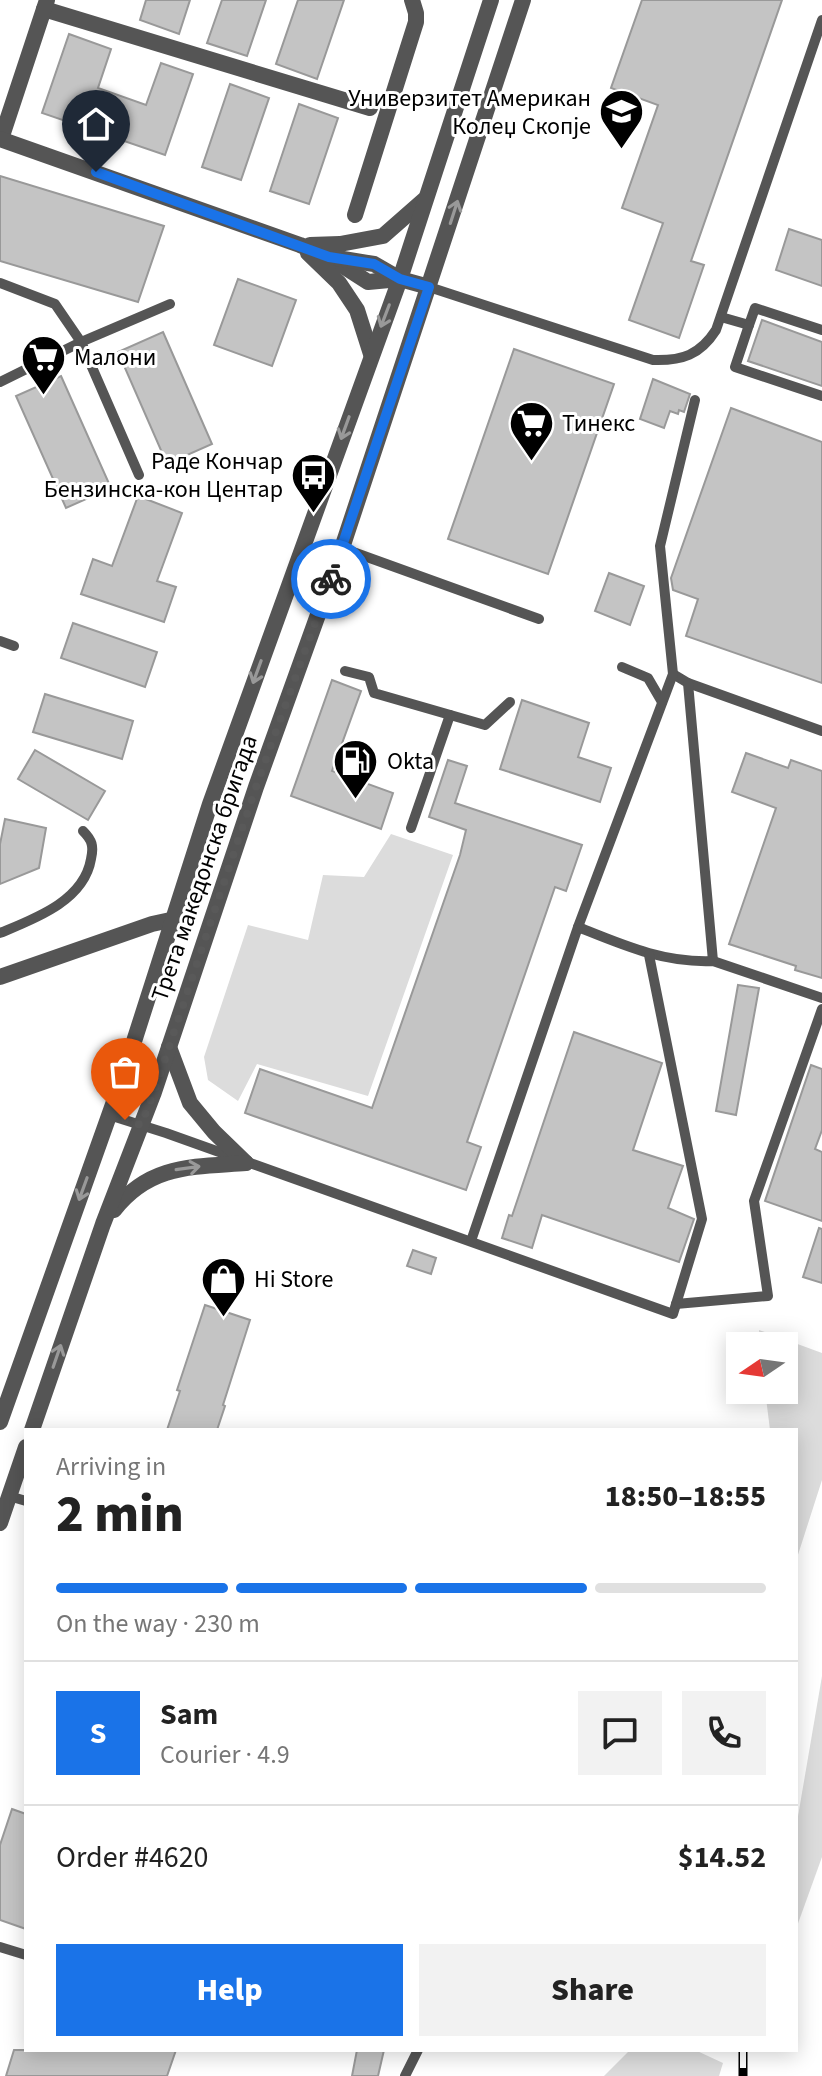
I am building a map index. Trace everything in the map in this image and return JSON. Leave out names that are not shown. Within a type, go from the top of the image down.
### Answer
[{"type":"street","points":[[355,215],[416,22],[412,0]]},
{"type":"street","name":"Трета македонска бригада","points":[[0,1422],[109,1115],[210,804],[400,279],[491,0]]},
{"type":"street","name":"Трета македонска бригада","points":[[33,1428],[342,548],[523,0]]},
{"type":"street","points":[[370,108],[46,4],[0,139],[329,257],[374,264],[400,279],[429,287]]},
{"type":"street","points":[[300,245],[340,244],[383,236],[428,196]]},
{"type":"street","points":[[300,245],[339,283],[357,310],[371,354]]},
{"type":"street","points":[[1,974],[175,919]]},
{"type":"street","points":[[169,1047],[190,1103],[246,1163]]},
{"type":"street","points":[[103,1224],[135,1188],[152,1177],[167,1171],[246,1163]]},
{"type":"street","points":[[0,1523],[24,1453]]},
{"type":"lane","points":[[429,287],[653,360],[672,361],[698,351],[709,341],[721,317],[822,20]]},
{"type":"lane","points":[[0,283],[55,304],[81,342],[139,475]]},
{"type":"lane","points":[[0,382],[81,342],[170,304]]},
{"type":"lane","points":[[822,330],[755,308],[735,367],[822,396]]},
{"type":"lane","points":[[721,317],[749,325]]},
{"type":"lane","points":[[471,1241],[578,927],[673,674],[660,546],[695,400]]},
{"type":"lane","points":[[342,548],[539,619]]},
{"type":"lane","points":[[0,641],[14,646]]},
{"type":"lane","points":[[622,667],[648,678],[662,702]]},
{"type":"lane","points":[[345,671],[369,677],[374,693],[485,725],[510,702]]},
{"type":"lane","points":[[673,674],[688,683],[822,731]]},
{"type":"lane","points":[[688,683],[713,961]]},
{"type":"lane","points":[[411,828],[450,715]]},
{"type":"lane","points":[[0,933],[66,900],[81,883],[90,867],[93,851],[92,840],[83,831]]},
{"type":"lane","points":[[578,927],[649,955],[697,962],[713,961],[822,998]]},
{"type":"lane","points":[[109,1115],[673,1314],[702,1219],[649,955]]},
{"type":"lane","points":[[676,1304],[768,1296],[754,1201],[822,1009]]},
{"type":"lane","points":[[9,1496],[24,1500]]},
{"type":"lane","points":[[0,1947],[24,1954]]},
{"type":"lane","points":[[405,2076],[417,2052]]},
{"type":"shaded area","points":[[391,834],[453,855],[368,1096],[257,1064],[238,1101],[208,1080],[204,1057],[248,925],[308,940],[323,875],[364,877]]},
{"type":"shaded area","points":[[798,1344],[822,1353],[822,1480],[798,1555],[798,1428],[770,1428],[767,1404],[798,1404]]},
{"type":"shaded area","points":[[822,1676],[822,1857],[798,1923],[798,1816]]},
{"type":"shaded area","points":[[628,2052],[699,2052],[723,2063],[719,2076],[604,2076]]},
{"type":"building","points":[[146,0],[190,0],[179,34],[140,20]]},
{"type":"building","points":[[222,0],[266,0],[247,56],[207,43]]},
{"type":"building","points":[[298,0],[344,0],[317,79],[276,64]]},
{"type":"building","points":[[642,0],[782,0],[691,261],[704,265],[679,338],[629,320],[663,223],[622,208],[658,105],[611,88]]},
{"type":"building","points":[[69,34],[111,49],[98,88],[146,105],[161,63],[193,74],[165,155],[42,113]]},
{"type":"building","points":[[230,84],[269,98],[241,180],[202,167]]},
{"type":"building","points":[[299,104],[338,118],[309,204],[270,191]]},
{"type":"building","points":[[0,176],[164,226],[138,302],[0,261]]},
{"type":"building","points":[[789,229],[822,240],[822,286],[776,270]]},
{"type":"building","points":[[238,279],[296,300],[272,366],[214,345]]},
{"type":"building","points":[[762,320],[822,342],[822,386],[748,361]]},
{"type":"building","points":[[163,332],[212,444],[167,464],[118,352]]},
{"type":"building","name":"Тинекс","points":[[514,349],[614,384],[548,574],[448,539]]},
{"type":"building","points":[[61,376],[111,488],[66,508],[16,396]]},
{"type":"building","points":[[653,379],[690,394],[684,412],[679,410],[678,414],[670,411],[664,428],[640,419]]},
{"type":"building","points":[[731,408],[822,442],[822,683],[686,636],[698,599],[673,590],[671,578]]},
{"type":"building","points":[[138,496],[182,513],[157,581],[176,587],[164,622],[81,594],[93,559],[112,566]]},
{"type":"building","points":[[609,573],[644,586],[630,625],[595,611]]},
{"type":"building","points":[[73,623],[157,652],[145,687],[61,658]]},
{"type":"building","points":[[332,680],[361,691],[332,771],[393,793],[381,829],[291,796]]},
{"type":"building","points":[[45,694],[133,721],[122,759],[33,732]]},
{"type":"building","points":[[522,700],[589,723],[578,757],[611,768],[600,802],[500,769]]},
{"type":"building","points":[[35,750],[105,791],[88,820],[18,779]]},
{"type":"building","points":[[746,753],[788,768],[791,760],[822,771],[822,978],[729,944],[776,808],[732,792]]},
{"type":"building","points":[[448,760],[467,766],[455,803],[582,845],[566,891],[555,887],[467,1142],[481,1147],[466,1190],[245,1113],[260,1069],[372,1108],[466,830],[429,817]]},
{"type":"building","points":[[5,819],[46,828],[39,868],[0,884],[0,844]]},
{"type":"building","points":[[738,985],[759,988],[736,1115],[716,1111]]},
{"type":"building","points":[[574,1032],[662,1063],[633,1150],[683,1166],[668,1208],[694,1219],[679,1262],[542,1215],[532,1248],[502,1238]]},
{"type":"building","points":[[811,1065],[822,1069],[822,1130],[815,1149],[822,1152],[822,1221],[765,1201]]},
{"type":"building","points":[[819,1228],[822,1229],[822,1283],[803,1277]]},
{"type":"building","points":[[413,1250],[436,1258],[431,1274],[407,1266]]},
{"type":"building","points":[[205,1305],[250,1320],[218,1428],[168,1428],[180,1391],[177,1390]]},
{"type":"building","points":[[12,1809],[24,1813],[24,1928],[0,1920],[0,1845]]},
{"type":"building","points":[[14,2050],[175,2052],[167,2076],[6,2076]]},
{"type":"building","points":[[357,2052],[384,2052],[378,2076],[352,2076]]},
{"type":"railway","points":[[743,2052],[743,2076]]},
{"type":"way so far","points":[[125,1120],[141,1125],[154,1092],[256,787],[331,579]]},
{"type":"place","name":"Универзитет Американ Колеџ Скопје","points":[[622,151]]},
{"type":"place","name":"Малони","points":[[43,396]]},
{"type":"place","name":"Тинекс","points":[[531,462]]},
{"type":"place","name":"Раде Кончар Бензинска-кон Центар","points":[[314,514]]},
{"type":"place","name":"Okta","points":[[356,800]]},
{"type":"place","name":"Hi Store","points":[[223,1318]]},
{"type":"route","points":[[96,172],[329,257],[374,264],[400,279],[429,287],[331,579]]}]
